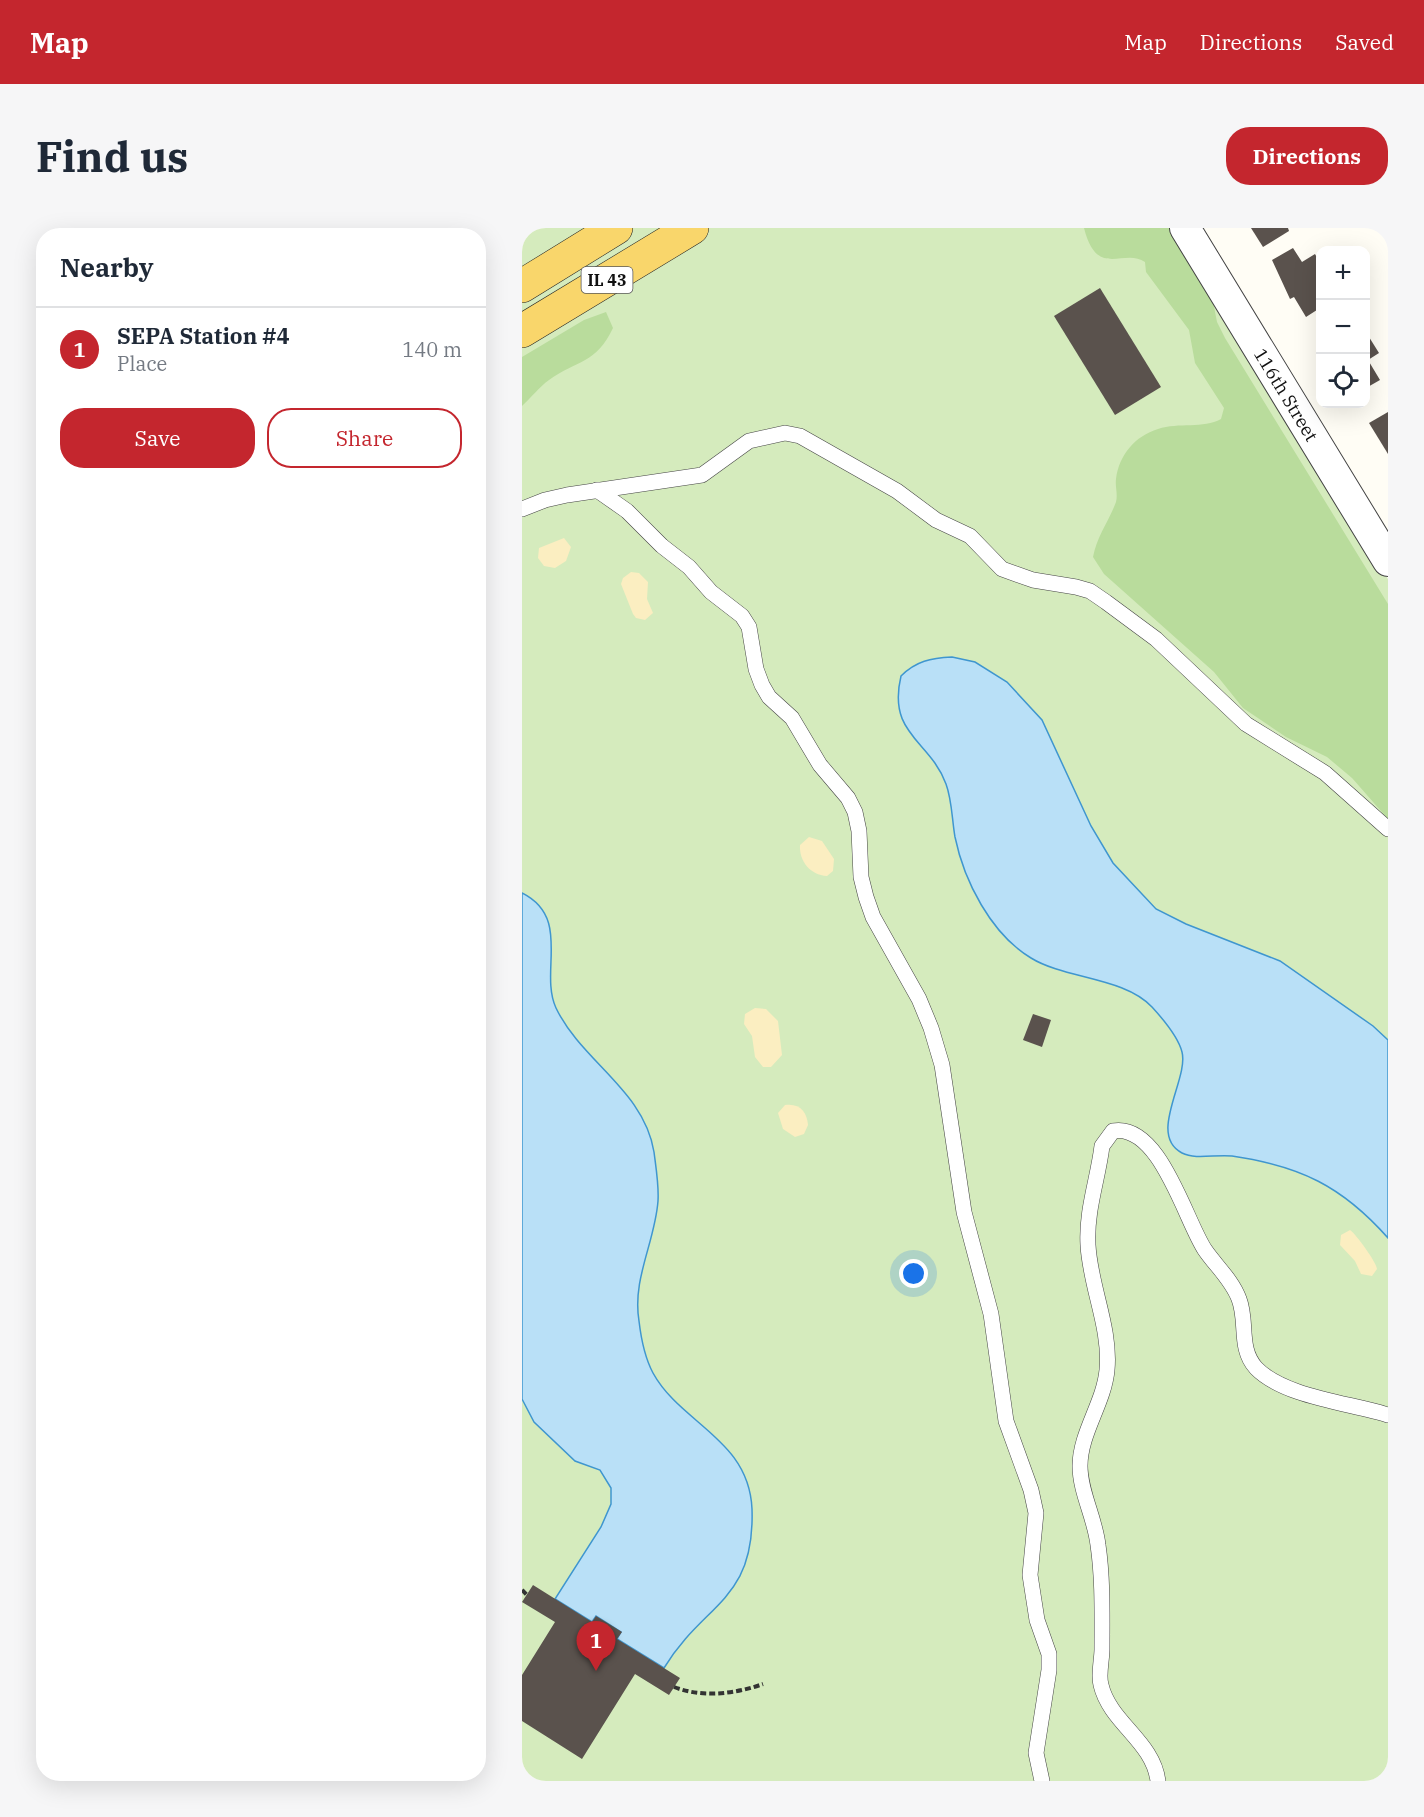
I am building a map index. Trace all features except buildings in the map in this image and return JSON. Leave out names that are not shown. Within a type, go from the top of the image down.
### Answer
[{"type":"main road","name":"IL 43","points":[[522,286],[616,228]]},
{"type":"main road","name":"IL 43","points":[[522,331],[692,228]]},
{"type":"street","name":"116th Street","points":[[1185,228],[1388,561]]},
{"type":"lane","points":[[522,509],[545,500],[597,490],[702,475],[749,441],[785,434],[800,435],[897,491],[936,519],[970,536],[1002,569],[1033,580],[1076,586],[1106,602],[1156,639],[1246,724],[1325,773],[1388,829]]},
{"type":"lane","points":[[597,490],[627,511],[662,546],[689,567],[711,592],[742,616],[748,627],[756,669],[762,685],[769,697],[792,718],[820,765],[848,798],[855,812],[859,831],[861,877],[873,917],[919,999],[931,1028],[944,1076],[964,1212],[991,1314],[1006,1421],[1031,1490],[1036,1513],[1030,1575],[1037,1620],[1049,1654],[1047,1692],[1036,1753],[1042,1781]]},
{"type":"lane","points":[[1158,1781],[1157,1769],[1149,1753],[1106,1699],[1100,1684],[1102,1596],[1098,1545],[1080,1466],[1082,1450],[1104,1389],[1107,1371],[1107,1352],[1088,1246],[1088,1220],[1101,1146],[1113,1131],[1131,1131],[1143,1140],[1180,1195],[1205,1250],[1239,1298],[1248,1358],[1257,1369],[1270,1380],[1290,1388],[1388,1414]]},
{"type":"path","points":[[522,1590],[527,1595]]},
{"type":"path","points":[[674,1687],[685,1691],[711,1693],[742,1692],[764,1684]]},
{"type":"green space","points":[[522,228],[1175,228],[1388,579],[1388,1781],[522,1781]]},
{"type":"green space","points":[[1084,228],[1175,228],[1210,286],[1217,322],[1225,338],[1388,604],[1388,819],[1352,778],[1327,757],[1286,737],[1243,708],[1214,672],[1104,574],[1093,557],[1097,542],[1116,502],[1118,470],[1125,454],[1135,442],[1158,429],[1214,422],[1221,419],[1224,408],[1195,363],[1189,330],[1146,272],[1145,262],[1137,258],[1103,258],[1089,244]]},
{"type":"green space","points":[[606,312],[613,328],[600,348],[593,355],[549,380],[522,406],[522,357],[584,320]]},
{"type":"sand","points":[[564,538],[571,547],[566,561],[555,568],[544,566],[538,558],[539,548]]},
{"type":"sand","points":[[631,572],[639,573],[648,582],[647,599],[653,613],[645,620],[636,618],[633,614],[621,584],[623,578]]},
{"type":"sand","points":[[809,837],[822,841],[834,859],[833,871],[827,876],[811,870],[801,856],[800,845]]},
{"type":"sand","points":[[755,1008],[766,1009],[778,1021],[782,1055],[771,1067],[763,1067],[755,1057],[752,1036],[744,1024],[745,1014]]},
{"type":"sand","points":[[785,1105],[795,1105],[804,1112],[808,1125],[804,1134],[795,1137],[783,1129],[778,1113]]},
{"type":"sand","points":[[1350,1230],[1366,1249],[1376,1266],[1377,1269],[1372,1276],[1361,1274],[1355,1261],[1340,1245],[1341,1235]]},
{"type":"water","points":[[952,657],[975,662],[1007,682],[1042,720],[1091,826],[1113,863],[1156,909],[1186,924],[1280,961],[1373,1026],[1388,1040],[1388,1238],[1354,1205],[1318,1181],[1256,1160],[1232,1156],[1188,1155],[1172,1145],[1168,1133],[1168,1120],[1183,1063],[1182,1052],[1177,1040],[1165,1022],[1140,997],[1126,990],[1045,965],[1031,958],[1017,948],[992,921],[972,888],[959,854],[946,784],[939,769],[912,736],[900,712],[898,696],[901,676],[924,661]]},
{"type":"water","points":[[522,893],[537,904],[546,916],[550,931],[552,993],[556,1008],[581,1045],[625,1093],[638,1111],[648,1130],[654,1152],[658,1201],[653,1231],[641,1275],[638,1305],[641,1334],[648,1361],[665,1391],[727,1449],[739,1465],[748,1485],[752,1509],[751,1540],[745,1564],[736,1583],[724,1599],[679,1646],[664,1668],[617,1639],[621,1632],[596,1616],[592,1622],[555,1599],[601,1527],[611,1504],[611,1488],[600,1470],[575,1461],[534,1422],[522,1399]]},
{"type":"place","name":"SEPA Station #4","points":[[596,1671]]}]
